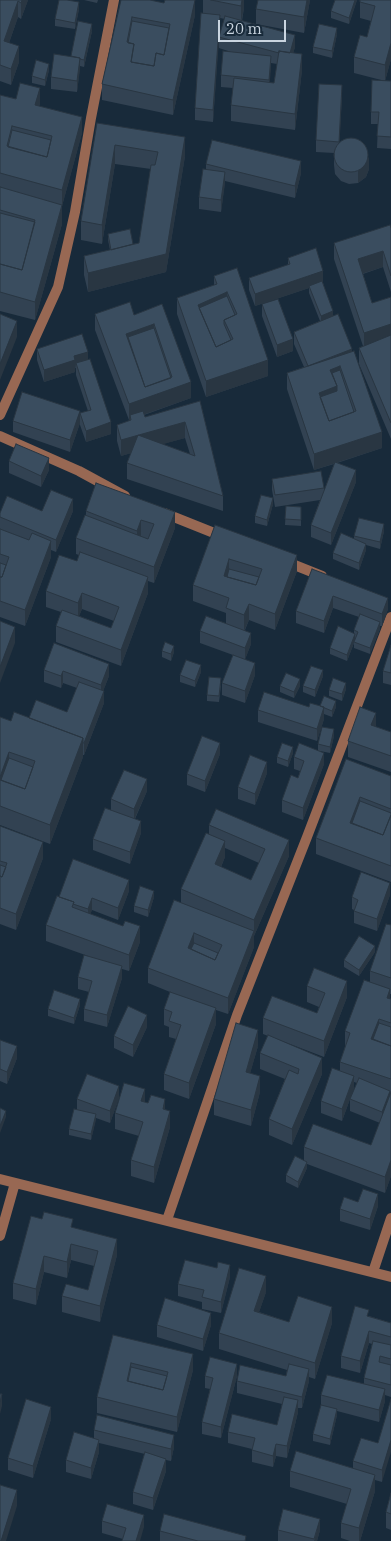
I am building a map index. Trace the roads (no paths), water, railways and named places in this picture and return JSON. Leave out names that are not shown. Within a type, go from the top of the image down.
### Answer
[{"type":"street","points":[[0,415],[58,287],[75,212],[114,0]]},
{"type":"street","points":[[0,436],[79,471],[137,502]]},
{"type":"street","points":[[155,509],[229,539]]},
{"type":"street","points":[[275,558],[329,578]]},
{"type":"street","points":[[167,1220],[236,1015],[391,618]]},
{"type":"street","points":[[0,1179],[391,1278]]},
{"type":"street","points":[[0,1236],[15,1182]]},
{"type":"street","points":[[373,1272],[391,1218]]}]
